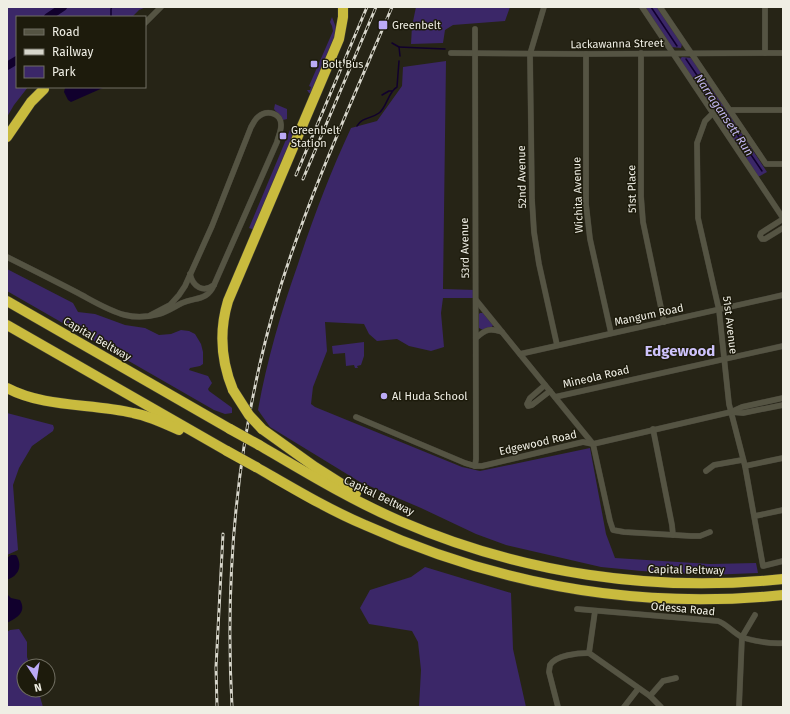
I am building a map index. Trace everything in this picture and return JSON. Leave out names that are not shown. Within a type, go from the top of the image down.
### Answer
[{"type":"highway","points":[[343,7],[342,28],[339,39],[228,301],[222,336],[225,366],[233,390],[249,415],[262,429],[347,488],[441,537]]},
{"type":"highway","points":[[7,137],[31,102],[46,88]]},
{"type":"highway","name":"Capital Beltway","points":[[7,301],[371,508],[401,522],[441,537],[506,558],[571,572],[612,578],[693,584],[783,579]]},
{"type":"highway","points":[[7,325],[300,492],[363,525],[425,550],[502,574],[570,589],[652,598],[729,599],[783,595]]},
{"type":"highway","points":[[7,388],[28,396],[84,406],[112,409],[147,417],[227,451]]},
{"type":"street","points":[[146,22],[161,7]]},
{"type":"street","name":"52nd Avenue","points":[[544,7],[530,54],[531,183],[534,232],[538,264],[557,345]]},
{"type":"street","points":[[642,7],[783,218],[760,233],[760,236],[762,239],[765,239],[783,228]]},
{"type":"street","points":[[765,7],[765,53]]},
{"type":"street","points":[[662,8],[691,54],[766,164],[783,164]]},
{"type":"street","name":"53rd Avenue","points":[[474,466],[476,459],[475,29]]},
{"type":"street","name":"Lackawanna Street","points":[[451,53],[783,53]]},
{"type":"street","name":"51st Place","points":[[641,53],[641,196],[643,222],[664,322]]},
{"type":"street","name":"Wichita Avenue","points":[[586,54],[586,204],[588,228],[611,333]]},
{"type":"street","points":[[730,110],[783,110]]},
{"type":"street","points":[[7,257],[119,313],[132,316],[149,316],[162,313],[184,302],[203,297],[210,292],[214,285],[280,132],[281,121],[274,113],[259,115],[251,127],[212,226],[182,291],[166,308],[149,316]]},
{"type":"street","name":"51st Avenue","points":[[713,113],[705,121],[697,143],[698,218],[719,310],[731,412],[742,460],[745,466],[763,566],[783,561]]},
{"type":"street","points":[[190,274],[193,283],[200,288],[206,288],[214,285]]},
{"type":"street","name":"Mangum Road","points":[[520,354],[783,295]]},
{"type":"street","points":[[476,300],[593,444],[612,528],[616,531],[673,535],[700,536],[710,532]]},
{"type":"street","points":[[476,338],[484,331],[493,329],[502,332]]},
{"type":"street","name":"Mineola Road","points":[[555,397],[783,346]]},
{"type":"street","points":[[545,385],[528,400],[528,406],[532,405],[550,392]]},
{"type":"street","name":"Edgewood Road","points":[[356,417],[474,466],[482,466],[583,442],[593,444],[731,412],[742,407],[783,398]]},
{"type":"street","name":"Edgewood Road","points":[[731,412],[743,413],[783,405]]},
{"type":"street","points":[[653,429],[673,535]]},
{"type":"street","points":[[745,466],[783,458]]},
{"type":"street","points":[[706,471],[714,465],[742,460]]},
{"type":"street","points":[[755,516],[783,510]]},
{"type":"street","name":"Odessa Road","points":[[577,609],[718,621],[742,637],[772,643],[783,643]]},
{"type":"street","points":[[589,653],[595,611]]},
{"type":"street","points":[[740,707],[742,637],[755,615]]},
{"type":"street","points":[[558,707],[549,672],[550,665],[556,659],[589,653],[650,696],[661,707]]},
{"type":"street","points":[[650,696],[663,681],[676,678]]},
{"type":"street","points":[[624,707],[638,689]]},
{"type":"green space","points":[[7,7],[146,7],[139,10],[133,16],[16,16],[16,88],[27,88],[7,117]]},
{"type":"green space","points":[[416,7],[510,7],[505,21],[453,25],[445,30],[443,43],[411,44],[412,26]]},
{"type":"green space","points":[[644,7],[657,7],[682,44],[681,48],[671,47]]},
{"type":"green space","points":[[332,17],[338,33],[313,94],[309,93],[307,90],[310,90],[311,87],[309,86],[333,31],[330,22]]},
{"type":"green space","points":[[682,57],[692,58],[767,172],[758,177],[681,62],[680,59]]},
{"type":"green space","points":[[446,61],[443,289],[476,290],[476,298],[443,298],[441,313],[444,347],[431,351],[409,346],[397,339],[377,341],[369,334],[364,324],[325,322],[327,351],[313,387],[311,404],[315,407],[462,467],[480,471],[590,448],[606,534],[615,558],[710,564],[756,563],[758,573],[708,575],[601,567],[506,545],[476,534],[421,508],[360,482],[270,427],[258,410],[270,354],[280,318],[322,196],[351,128],[377,121],[402,86],[403,67]]},
{"type":"green space","points":[[275,104],[287,109],[287,119],[283,120],[274,109]]},
{"type":"green space","points":[[299,127],[255,230],[249,228],[290,130]]},
{"type":"green space","points":[[7,269],[73,303],[78,312],[95,314],[125,325],[145,328],[159,335],[171,334],[181,330],[189,331],[195,334],[201,344],[203,364],[190,368],[189,370],[208,376],[212,383],[208,389],[209,391],[231,407],[232,413],[225,414],[214,410],[7,291]]},
{"type":"green space","points":[[480,313],[483,313],[493,325],[492,327],[483,330],[479,328]]},
{"type":"green space","points":[[364,342],[364,356],[361,365],[357,366],[358,368],[355,368],[354,365],[346,366],[345,353],[333,354],[332,346]]},
{"type":"green space","points":[[7,413],[53,425],[54,428],[53,431],[32,446],[19,468],[13,485],[18,550],[7,555]]},
{"type":"green space","points":[[425,567],[511,593],[513,649],[526,707],[419,707],[421,670],[418,642],[412,631],[369,624],[360,608],[370,590],[411,577]]},
{"type":"green space","points":[[19,629],[27,642],[27,658],[16,658],[16,698],[40,698],[43,707],[7,707],[7,632],[10,630]]},
{"type":"shaded area","points":[[65,88],[103,88],[71,102],[68,100],[64,92]]},
{"type":"shaded area","points":[[11,555],[16,555],[19,562],[19,567],[18,572],[7,580],[7,558]]},
{"type":"shaded area","points":[[7,594],[11,598],[20,600],[22,604],[22,611],[17,617],[7,623]]},
{"type":"waterway","points":[[50,16],[63,7]]},
{"type":"waterway","points":[[111,16],[112,7]]},
{"type":"waterway","name":"Narragansett Run","points":[[651,7],[677,46]]},
{"type":"waterway","points":[[392,43],[399,47],[400,56]]},
{"type":"waterway","points":[[399,47],[445,49]]},
{"type":"waterway","name":"Narragansett Run","points":[[686,59],[762,171]]},
{"type":"waterway","points":[[7,66],[16,61]]},
{"type":"waterway","points":[[357,126],[361,121],[379,113],[394,89],[397,87],[399,61]]},
{"type":"waterway","points":[[382,95],[392,91]]},
{"type":"railway","points":[[296,175],[367,7]]},
{"type":"railway","points":[[303,179],[376,7]]},
{"type":"railway","points":[[232,707],[230,600],[233,547],[245,441],[254,389],[281,285],[306,214],[333,145],[392,7]]},
{"type":"railway","points":[[217,707],[216,667],[223,534]]},
{"type":"place","name":"Greenbelt","points":[[383,25]]},
{"type":"place","name":"Bolt Bus","points":[[314,64]]},
{"type":"place","name":"Greenbelt Station","points":[[283,136]]},
{"type":"place","name":"Al Huda School","points":[[384,396]]},
{"type":"district","name":"Edgewood","points":[[680,351]]}]
